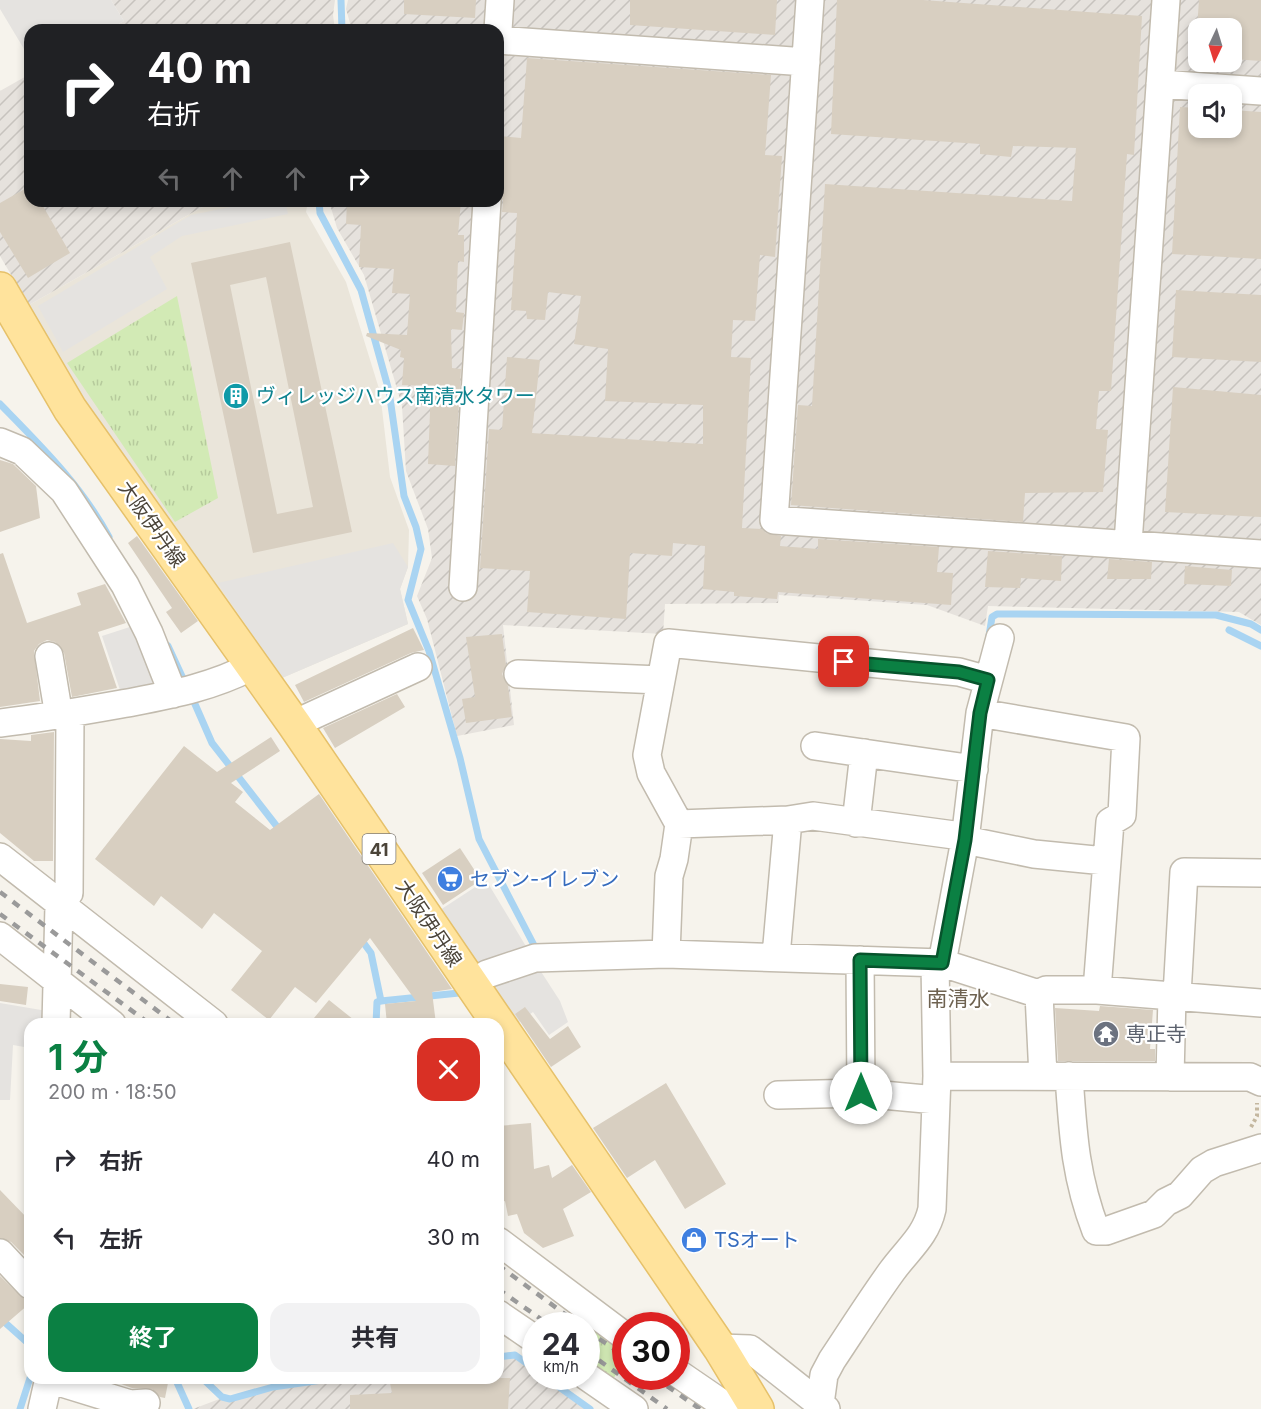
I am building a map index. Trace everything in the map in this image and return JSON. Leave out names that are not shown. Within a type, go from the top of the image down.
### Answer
[{"type":"main road","name":"大阪伊丹線","points":[[0,289],[70,409],[294,723],[494,1018]]},
{"type":"main road","name":"大阪伊丹線","points":[[504,1032],[720,1348],[757,1409]]},
{"type":"street","points":[[498,24],[500,0]]},
{"type":"street","points":[[810,0],[774,520],[1261,554]]},
{"type":"street","points":[[1128,543],[1166,0]]},
{"type":"street","points":[[504,40],[806,62]]},
{"type":"street","points":[[1160,84],[1261,91]]},
{"type":"street","points":[[463,586],[487,207]]},
{"type":"street","points":[[0,442],[22,451],[64,491],[125,585],[149,633],[173,694]]},
{"type":"street","points":[[823,1407],[824,1376],[832,1360],[894,1269],[922,1237],[932,1209],[940,1082],[943,958],[968,768],[980,713],[982,679],[1000,638]]},
{"type":"street","points":[[666,954],[669,876],[675,859],[679,824],[651,773],[647,755],[668,643],[959,672],[982,679]]},
{"type":"street","points":[[49,656],[65,715],[69,893],[59,905],[56,1018]]},
{"type":"street","points":[[0,723],[65,715],[173,694],[228,679],[252,666]]},
{"type":"street","points":[[294,723],[418,667]]},
{"type":"street","points":[[518,674],[660,680]]},
{"type":"street","points":[[980,713],[1126,738],[1122,814],[1110,822],[1105,861],[1097,990]]},
{"type":"street","points":[[815,746],[968,768]]},
{"type":"street","points":[[856,823],[864,753]]},
{"type":"street","points":[[679,824],[788,820],[813,816],[960,837],[1034,854],[1105,861]]},
{"type":"street","points":[[776,956],[788,820]]},
{"type":"street","points":[[0,857],[206,1018]]},
{"type":"street","points":[[1170,1077],[1184,872],[1261,873]]},
{"type":"street","points":[[0,936],[104,1018]]},
{"type":"street","points":[[471,984],[487,974],[535,958],[666,954],[860,960],[943,958],[1039,993],[1046,990],[1097,990],[1261,1003]]},
{"type":"street","points":[[860,960],[861,1093]]},
{"type":"street","points":[[1039,993],[1082,1194],[1096,1231],[1106,1231],[1154,1214],[1166,1202],[1179,1195],[1202,1170],[1214,1163],[1261,1149]]},
{"type":"street","points":[[778,1095],[861,1093],[940,1082],[1056,1076],[1250,1077],[1261,1082]]},
{"type":"street","points":[[504,1246],[612,1326]]},
{"type":"street","points":[[0,1253],[24,1279]]},
{"type":"street","points":[[504,1318],[522,1330]]},
{"type":"street","points":[[720,1348],[750,1349],[823,1407]]},
{"type":"street","points":[[690,1382],[730,1409]]},
{"type":"street","points":[[42,1409],[48,1384]]},
{"type":"street","points":[[65,1384],[130,1404],[146,1403]]},
{"type":"street","points":[[600,1386],[634,1409]]},
{"type":"shaded area","points":[[0,0],[111,0],[124,21],[119,24],[24,24],[24,49],[0,9]]},
{"type":"shaded area","points":[[111,0],[335,0],[334,24],[119,24],[124,21]]},
{"type":"shaded area","points":[[348,0],[1261,0],[1261,625],[1239,612],[988,606],[985,626],[927,605],[779,595],[778,603],[665,604],[663,634],[503,625],[514,725],[457,736],[427,619],[417,596],[432,558],[428,529],[406,471],[402,406],[364,275],[337,228],[331,207],[504,207],[504,24],[350,24],[346,9]]},
{"type":"shaded area","points":[[24,77],[24,207],[202,207],[29,305],[0,256],[0,91]]},
{"type":"shaded area","points":[[202,207],[307,207],[306,212],[346,282],[380,392],[390,477],[409,530],[408,567],[400,589],[408,624],[282,678],[57,369],[29,305]]},
{"type":"shaded area","points":[[230,207],[286,207],[288,214],[182,236],[150,257],[167,289],[63,352],[38,306],[191,215]]},
{"type":"shaded area","points":[[393,543],[408,567],[400,589],[408,624],[282,678],[218,583]]},
{"type":"shaded area","points":[[136,625],[158,674],[152,687],[121,693],[102,636]]},
{"type":"shaded area","points":[[486,880],[530,953],[473,969],[437,912]]},
{"type":"shaded area","points":[[538,967],[560,1001],[568,1022],[549,1035],[533,1012],[515,1025],[488,986]]},
{"type":"shaded area","points":[[0,1003],[47,1011],[46,1018],[24,1018],[24,1047],[13,1045],[10,1100],[0,1100]]},
{"type":"shaded area","points":[[511,1352],[522,1360],[522,1390],[564,1390],[591,1409],[193,1409],[222,1398],[313,1384],[504,1384],[504,1354]]},
{"type":"green space","points":[[177,296],[218,498],[175,522],[67,363]]},
{"type":"green space","points":[[600,1331],[612,1340],[612,1378],[600,1370]]},
{"type":"building","points":[[404,0],[476,0],[475,18],[404,14]]},
{"type":"building","points":[[630,0],[777,0],[775,35],[630,25]]},
{"type":"building","points":[[837,0],[923,0],[1142,16],[1134,155],[1127,154],[1111,391],[1099,391],[1096,429],[1108,430],[1103,492],[1025,493],[1023,522],[791,505],[798,405],[812,406],[825,184],[1072,201],[1076,148],[1013,146],[1011,157],[980,154],[980,144],[831,134]]},
{"type":"building","points":[[1199,0],[1261,0],[1261,61],[1242,60],[1242,18],[1198,18]]},
{"type":"building","points":[[527,58],[771,75],[765,155],[782,156],[775,257],[760,255],[755,321],[733,320],[731,357],[751,358],[742,528],[762,529],[766,533],[781,536],[780,546],[818,549],[818,539],[939,547],[937,572],[953,573],[951,605],[778,592],[777,599],[734,596],[734,592],[703,589],[705,546],[673,543],[672,556],[630,553],[626,619],[527,612],[530,571],[480,568],[489,429],[502,430],[507,357],[540,360],[532,433],[703,444],[703,405],[605,401],[608,349],[574,344],[581,296],[548,292],[545,320],[527,319],[526,311],[511,310],[517,213],[502,212],[504,207],[504,136],[521,138]]},
{"type":"building","points":[[1180,107],[1188,107],[1188,138],[1242,138],[1242,111],[1261,112],[1261,259],[1172,254]]},
{"type":"building","points":[[24,189],[24,207],[43,207],[70,253],[28,278],[0,232],[0,203]]},
{"type":"building","points":[[347,207],[460,207],[458,235],[464,235],[464,262],[458,261],[456,312],[464,313],[462,330],[451,329],[452,368],[461,369],[455,466],[428,464],[431,386],[402,385],[404,358],[400,357],[401,350],[366,336],[367,333],[407,335],[410,294],[392,293],[394,269],[359,267],[361,225],[346,224]]},
{"type":"building","name":"ヴィレッジハウス南清水タワー","points":[[290,242],[352,532],[253,553],[191,263]],"holes":[[[266,277],[313,507],[277,514],[230,285]]]},
{"type":"building","points":[[1176,290],[1261,295],[1261,362],[1172,357]]},
{"type":"building","points":[[1173,387],[1261,395],[1261,517],[1165,512]]},
{"type":"building","points":[[0,460],[13,464],[36,486],[40,518],[0,532]]},
{"type":"building","points":[[137,536],[198,621],[181,633],[166,612],[172,608],[128,543]]},
{"type":"building","points":[[988,551],[1062,556],[1061,581],[1021,578],[1020,588],[985,587]]},
{"type":"building","points":[[3,553],[27,623],[81,605],[77,593],[105,584],[126,623],[98,632],[117,688],[72,697],[64,653],[55,642],[47,640],[39,644],[34,651],[40,701],[0,707],[0,554]]},
{"type":"building","points":[[1109,559],[1152,562],[1151,579],[1107,579]]},
{"type":"building","points":[[1185,566],[1232,570],[1231,586],[1184,584]]},
{"type":"building","points":[[413,628],[424,650],[411,653],[304,702],[295,685]]},
{"type":"building","points":[[502,634],[506,665],[502,674],[508,686],[512,717],[466,723],[462,699],[475,697],[466,637]]},
{"type":"building","points":[[397,694],[405,707],[335,748],[323,728]]},
{"type":"building","points":[[54,732],[53,861],[34,861],[0,833],[0,739],[31,741],[31,735]]},
{"type":"building","points":[[271,737],[280,751],[231,783],[243,792],[235,802],[270,830],[319,794],[452,989],[432,992],[435,1018],[386,1018],[385,1004],[416,1001],[370,938],[316,1003],[295,987],[271,1018],[266,1018],[231,990],[262,951],[214,913],[202,929],[161,896],[154,906],[95,859],[184,746],[217,772]]},
{"type":"building","points":[[460,848],[481,880],[443,905],[422,873]]},
{"type":"building","points":[[0,984],[28,987],[26,1005],[0,1001]]},
{"type":"building","points":[[329,1000],[352,1018],[314,1018]]},
{"type":"building","points":[[1100,1006],[1153,1010],[1150,1049],[1155,1049],[1155,1061],[1058,1061],[1055,1008],[1099,1011]]},
{"type":"building","points":[[525,1007],[550,1039],[568,1026],[581,1047],[551,1067],[515,1014]]},
{"type":"building","points":[[666,1083],[726,1184],[685,1209],[655,1160],[627,1178],[593,1128]]},
{"type":"building","points":[[531,1123],[534,1169],[549,1165],[552,1178],[572,1165],[591,1192],[563,1209],[574,1236],[543,1248],[524,1233],[517,1214],[508,1216],[504,1201],[504,1125]]},
{"type":"building","points":[[0,1190],[24,1215],[24,1255],[11,1242],[0,1238]]},
{"type":"building","points":[[0,1276],[24,1299],[24,1308],[0,1329]]},
{"type":"building","points":[[504,1378],[510,1378],[508,1409],[350,1409],[350,1395],[392,1393],[390,1384],[504,1384]]},
{"type":"building","points":[[121,1384],[168,1384],[165,1398],[160,1397],[152,1389],[132,1388]]},
{"type":"waterway","points":[[341,0],[342,24]]},
{"type":"waterway","points":[[320,207],[320,213],[361,290],[389,391],[404,496],[416,527],[421,549],[408,600],[429,651],[460,758],[479,839],[537,951]]},
{"type":"waterway","points":[[0,404],[73,483],[109,537]]},
{"type":"waterway","points":[[989,636],[992,617],[997,614],[1216,615],[1251,624],[1261,630]]},
{"type":"waterway","points":[[1229,630],[1261,646]]},
{"type":"waterway","points":[[168,646],[186,685]]},
{"type":"waterway","points":[[191,695],[212,743],[282,833]]},
{"type":"waterway","points":[[360,938],[371,953],[381,1001],[377,1002],[376,1018]]},
{"type":"waterway","points":[[381,1001],[459,993]]},
{"type":"waterway","points":[[0,1318],[24,1340]]},
{"type":"waterway","points":[[504,1356],[515,1355],[522,1360]]},
{"type":"waterway","points":[[20,1409],[28,1384]]},
{"type":"waterway","points":[[178,1384],[189,1409]]},
{"type":"waterway","points":[[208,1384],[222,1397],[230,1399],[273,1387],[294,1384]]},
{"type":"waterway","points":[[563,1390],[590,1409]]},
{"type":"railway","points":[[0,892],[167,1018]]},
{"type":"railway","points":[[0,914],[142,1018]]},
{"type":"railway","points":[[504,1269],[562,1312]]},
{"type":"railway","points":[[504,1293],[531,1312]]},
{"type":"railway","points":[[600,1339],[612,1348]]},
{"type":"railway","points":[[600,1361],[667,1409]]},
{"type":"railway","points":[[673,1390],[700,1409]]},
{"type":"place","name":"ヴィレッジハウス南清水タワー","points":[[236,396]]},
{"type":"place","name":"セブン-イレブン","points":[[450,879]]},
{"type":"place","name":"専正寺","points":[[1106,1034]]},
{"type":"place","name":"TSオート","points":[[694,1240]]},
{"type":"district","name":"南清水","points":[[958,998]]},
{"type":"route","points":[[844,662],[959,672],[988,680],[980,713],[965,840],[942,963],[860,960],[861,1093]]}]
